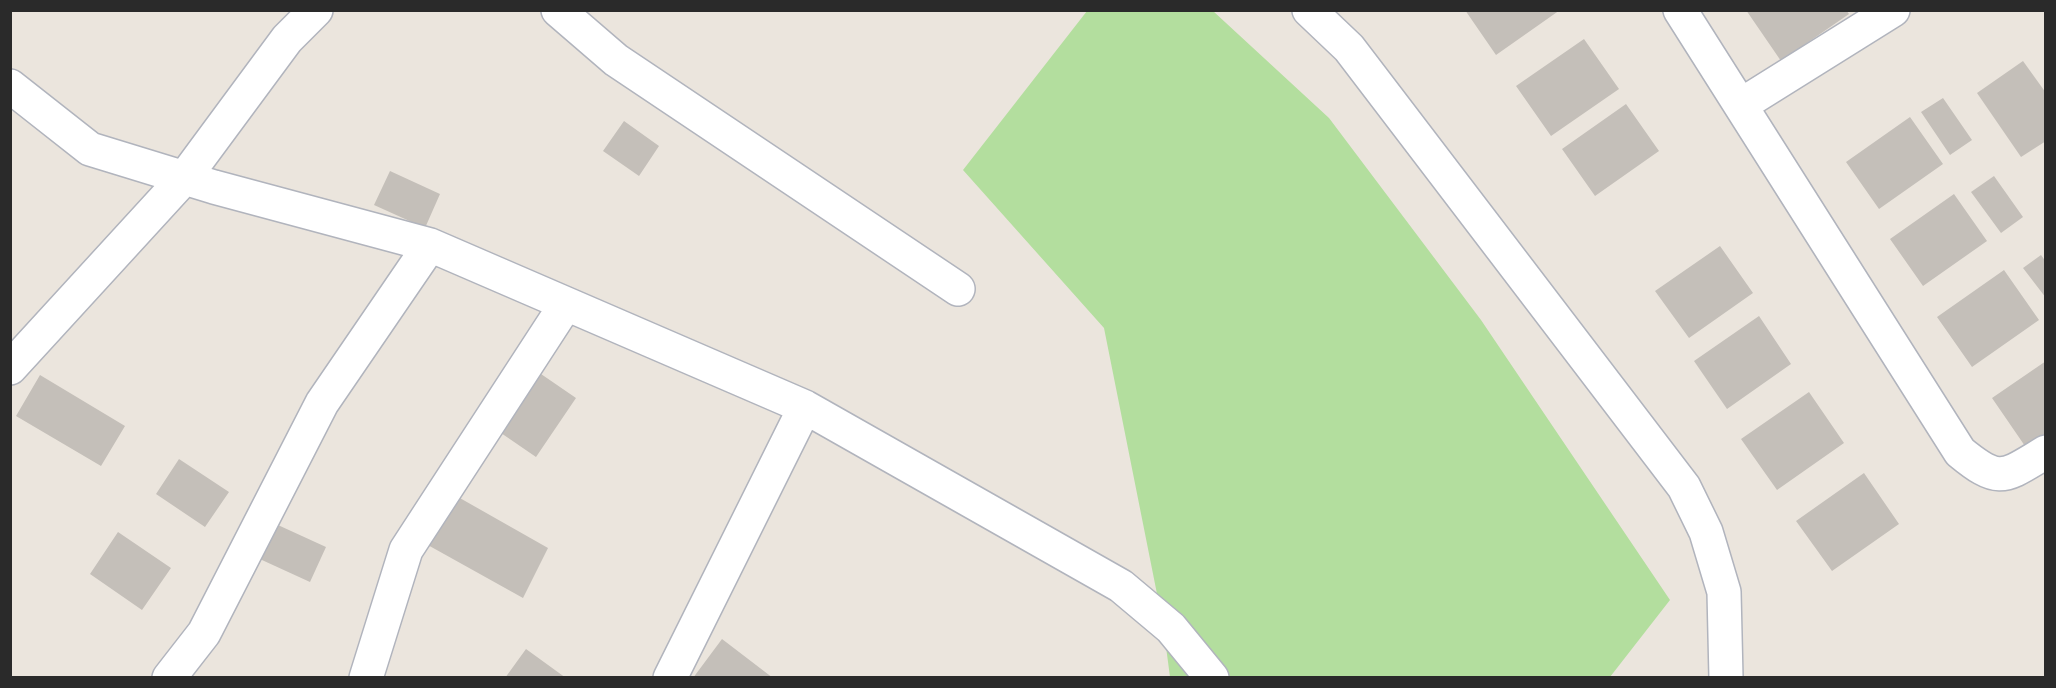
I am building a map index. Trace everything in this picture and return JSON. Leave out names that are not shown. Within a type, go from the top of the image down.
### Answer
[{"type":"street","points":[[10,368],[185,177],[287,39],[316,10]]},
{"type":"street","points":[[558,10],[616,60],[958,289]]},
{"type":"street","points":[[1310,10],[1348,48],[1684,487],[1706,532],[1724,592],[1726,678]]},
{"type":"street","points":[[1680,10],[1960,452],[1985,473],[2011,473],[2046,452]]},
{"type":"street","points":[[1741,105],[1893,10]]},
{"type":"street","points":[[10,86],[90,149],[430,245],[805,407],[1121,586],[1171,628],[1212,678]]},
{"type":"street","points":[[169,678],[204,633],[322,403],[430,245]]},
{"type":"street","points":[[366,678],[406,550],[566,304]]},
{"type":"street","points":[[670,678],[805,407]]},
{"type":"green space","points":[[1087,11],[1213,11],[1329,118],[1481,320],[1670,600],[1610,677],[1170,677],[1163,624],[1104,328],[963,170]]},
{"type":"building","points":[[1465,10],[1560,10],[1496,55]]},
{"type":"building","points":[[1746,10],[1846,10],[1849,14],[1781,61]]},
{"type":"building","points":[[1584,39],[1619,89],[1551,136],[1516,86]]},
{"type":"building","points":[[2023,61],[2046,93],[2046,141],[2021,157],[1977,93]]},
{"type":"building","points":[[1943,98],[1972,140],[1950,155],[1921,112]]},
{"type":"building","points":[[1626,104],[1659,151],[1595,196],[1562,149]]},
{"type":"building","points":[[1910,117],[1943,164],[1879,209],[1846,162]]},
{"type":"building","points":[[624,121],[659,146],[639,176],[603,151]]},
{"type":"building","points":[[390,171],[440,194],[425,228],[374,205]]},
{"type":"building","points":[[1994,176],[2023,217],[2001,233],[1971,192]]},
{"type":"building","points":[[1954,194],[1987,241],[1923,286],[1890,239]]},
{"type":"building","points":[[1720,246],[1753,293],[1689,338],[1655,291]]},
{"type":"building","points":[[2041,255],[2046,262],[2046,298],[2023,268]]},
{"type":"building","points":[[2004,270],[2039,320],[1972,367],[1937,317]]},
{"type":"building","points":[[1759,316],[1791,364],[1727,409],[1694,361]]},
{"type":"building","points":[[2046,361],[2046,436],[2027,449],[1992,398]]},
{"type":"building","points":[[541,374],[576,398],[536,457],[501,433]]},
{"type":"building","points":[[40,375],[125,426],[101,466],[16,416]]},
{"type":"building","points":[[1809,392],[1844,443],[1777,490],[1741,439]]},
{"type":"building","points":[[179,459],[229,492],[205,527],[156,494]]},
{"type":"building","points":[[1864,473],[1899,524],[1832,571],[1796,521]]},
{"type":"building","points":[[451,493],[548,548],[523,598],[426,544]]},
{"type":"building","points":[[267,520],[326,547],[310,582],[251,555]]},
{"type":"building","points":[[118,532],[171,568],[142,610],[90,574]]},
{"type":"building","points":[[722,639],[773,678],[693,678]]},
{"type":"building","points":[[526,649],[566,678],[505,678]]}]
